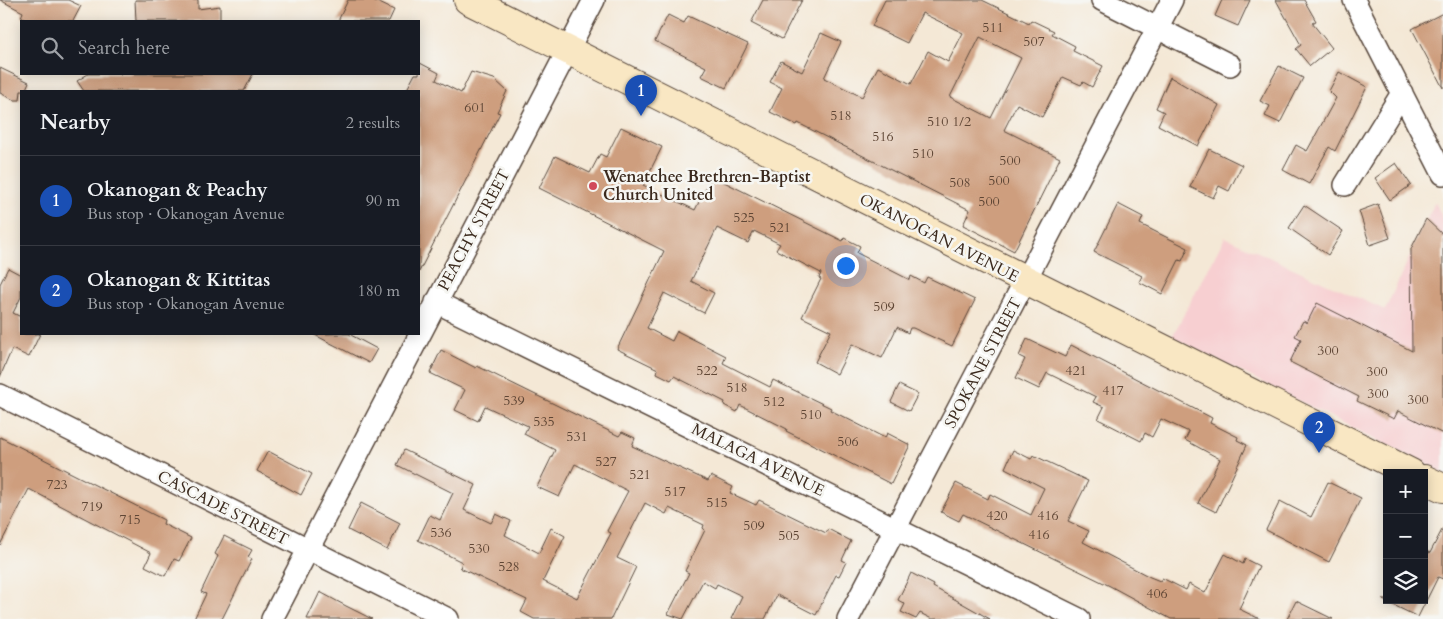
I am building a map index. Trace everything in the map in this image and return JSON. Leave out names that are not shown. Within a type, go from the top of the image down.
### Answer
[{"type":"street","name":"OKANOGAN AVENUE","points":[[468,0],[1403,469]]},
{"type":"street","name":"PEACHY STREET","points":[[420,333],[594,0]]},
{"type":"street","points":[[1102,0],[1230,65]]},
{"type":"street","name":"SPOKANE STREET","points":[[848,619],[1172,0]]},
{"type":"street","points":[[1354,0],[1443,174]]},
{"type":"street","points":[[1345,185],[1402,93]]},
{"type":"street","name":"MALAGA AVENUE","points":[[436,302],[1079,619]]},
{"type":"street","name":"PEACHY STREET","points":[[272,619],[419,335]]},
{"type":"street","name":"CASCADE STREET","points":[[0,395],[448,619]]},
{"type":"street","points":[[1428,481],[1443,488]]},
{"type":"shaded area","points":[[1435,202],[1443,219],[1443,473],[1172,337],[1225,237],[1385,310]]},
{"type":"building","points":[[0,0],[68,0],[81,6],[74,20],[28,20],[21,17],[23,12]]},
{"type":"building","points":[[135,0],[198,0],[198,9],[220,6],[220,20],[136,20]]},
{"type":"building","points":[[348,0],[373,0],[394,10],[389,20],[338,20]]},
{"type":"building","points":[[763,0],[802,0],[782,39],[751,23]]},
{"type":"building","points":[[885,0],[982,0],[1029,23],[1031,20],[1054,31],[1052,34],[1075,46],[1073,51],[1103,66],[1092,87],[1083,82],[1081,85],[1063,77],[1042,117],[1017,104],[1004,130],[1060,158],[1014,251],[963,225],[970,210],[798,123],[797,125],[770,112],[782,88],[770,82],[781,61],[802,72],[821,33],[841,42],[824,78],[862,97],[878,67],[911,84],[928,51],[948,62],[963,33],[922,13],[907,43],[872,26]],"holes":[[[980,37],[1021,58],[991,118],[950,97]]]},
{"type":"building","points":[[1222,0],[1250,0],[1238,26],[1215,16]]},
{"type":"building","points":[[1276,0],[1304,0],[1316,21],[1312,23],[1332,48],[1310,66],[1296,49],[1301,45]]},
{"type":"building","points":[[1443,13],[1443,88],[1412,29]]},
{"type":"building","points":[[668,15],[684,23],[688,16],[748,44],[726,88],[701,76],[706,67],[655,41]]},
{"type":"building","points":[[420,63],[439,73],[436,80],[461,93],[471,72],[494,79],[507,91],[497,112],[500,113],[420,270],[420,90],[407,90],[414,75],[420,75]]},
{"type":"building","points":[[1279,66],[1303,78],[1280,123],[1265,116],[1270,106],[1260,101]]},
{"type":"building","points":[[0,68],[29,82],[25,90],[20,90],[20,100],[14,100],[0,93]]},
{"type":"building","points":[[1339,72],[1367,87],[1335,151],[1329,147],[1309,184],[1283,170],[1296,145],[1307,151],[1336,98],[1329,91]]},
{"type":"building","points":[[86,75],[252,75],[245,90],[83,90],[77,81]]},
{"type":"building","points":[[1170,77],[1219,105],[1198,146],[1158,125],[1164,112],[1156,108]]},
{"type":"building","points":[[621,127],[662,147],[643,185],[695,210],[712,176],[843,241],[844,238],[860,246],[857,253],[910,280],[911,276],[924,283],[927,277],[975,300],[952,346],[913,328],[910,328],[908,333],[897,327],[882,358],[852,344],[837,374],[815,362],[831,331],[802,317],[821,279],[819,278],[821,273],[776,250],[780,244],[754,231],[748,243],[717,228],[691,281],[714,293],[704,313],[664,293],[647,328],[672,341],[677,331],[726,356],[723,363],[770,387],[773,380],[831,408],[830,410],[885,438],[887,433],[910,445],[891,484],[786,431],[787,429],[740,405],[737,412],[724,405],[725,402],[674,376],[671,380],[657,373],[658,369],[617,349],[664,251],[539,188],[555,156],[590,173],[600,154],[606,157]]},
{"type":"building","points":[[1209,149],[1242,165],[1229,191],[1219,186],[1213,198],[1190,187]]},
{"type":"building","points":[[1396,163],[1411,185],[1390,200],[1375,178]]},
{"type":"building","points":[[1118,204],[1143,217],[1140,224],[1188,248],[1182,261],[1179,260],[1162,294],[1139,282],[1142,276],[1094,252]]},
{"type":"building","points":[[1378,204],[1390,238],[1370,245],[1359,211]]},
{"type":"building","points":[[1304,205],[1343,231],[1328,255],[1289,228]]},
{"type":"building","points":[[1426,219],[1443,235],[1443,434],[1398,411],[1394,419],[1357,401],[1359,397],[1290,362],[1301,339],[1295,336],[1303,321],[1307,323],[1317,303],[1412,351],[1411,249]]},
{"type":"building","points":[[8,268],[20,274],[20,299],[13,313],[20,316],[20,335],[40,335],[29,357],[12,349],[0,377],[0,284]]},
{"type":"building","points":[[315,335],[351,335],[377,349],[369,363]]},
{"type":"building","points":[[1027,339],[1065,357],[1071,345],[1212,418],[1210,423],[1238,437],[1237,440],[1247,445],[1216,512],[1198,503],[1220,459],[1185,440],[1189,432],[1161,419],[1152,437],[1145,433],[1141,441],[1098,419],[1104,407],[1093,402],[1096,397],[1047,373],[1039,389],[1016,378],[1025,359],[1019,356]]},
{"type":"building","points":[[441,350],[619,436],[622,432],[635,438],[632,446],[708,481],[711,476],[733,487],[730,493],[756,505],[759,500],[826,533],[828,529],[851,541],[842,560],[846,562],[839,576],[836,575],[816,615],[777,595],[765,619],[731,619],[742,596],[717,584],[715,588],[703,581],[683,619],[668,614],[689,573],[685,571],[705,530],[703,528],[704,525],[669,508],[666,514],[645,503],[617,558],[636,567],[611,619],[534,619],[521,612],[527,600],[460,568],[462,562],[418,540],[430,515],[440,520],[453,493],[397,465],[404,450],[476,485],[464,510],[491,523],[496,514],[511,521],[505,535],[539,553],[551,528],[565,536],[543,581],[577,598],[611,533],[607,531],[628,491],[575,464],[559,497],[537,487],[555,450],[524,434],[528,426],[485,406],[478,421],[455,410],[465,390],[430,373]]},
{"type":"building","points":[[899,385],[918,394],[909,411],[891,402]]},
{"type":"building","points":[[0,437],[164,520],[163,524],[191,538],[179,561],[174,559],[165,576],[145,566],[151,553],[29,489],[0,545]]},
{"type":"building","points":[[1013,450],[1031,459],[1033,455],[1088,481],[1068,521],[1089,531],[1083,542],[1150,577],[1160,581],[1162,578],[1186,590],[1189,584],[1205,593],[1225,554],[1243,564],[1245,559],[1259,566],[1239,609],[1260,619],[1171,619],[1110,586],[963,514],[959,521],[941,512],[956,483],[988,499],[990,494],[1031,515],[1044,488],[1005,468]]},
{"type":"building","points":[[268,451],[312,474],[301,495],[257,471]]},
{"type":"building","points":[[1328,482],[1361,498],[1329,562],[1266,530],[1280,501],[1311,517]]},
{"type":"building","points":[[361,503],[400,523],[387,550],[348,530]]},
{"type":"building","points":[[1443,528],[1443,579],[1438,577],[1428,597],[1428,552],[1430,553]]},
{"type":"building","points":[[224,536],[252,550],[248,557],[252,559],[222,619],[194,619],[206,594],[201,592],[218,556],[215,554]]},
{"type":"building","points":[[911,573],[990,619],[932,619],[920,613],[916,619],[901,612],[905,604],[898,600]]},
{"type":"building","points":[[320,592],[346,606],[372,619],[307,619]]},
{"type":"building","points":[[1296,601],[1333,619],[1287,619]]},
{"type":"building","points":[[1391,604],[1424,604],[1418,617]]},
{"type":"place","name":"Okanogan & Peachy","points":[[641,116]]},
{"type":"place","name":"Wenatchee Brethren-Baptist Church United","points":[[593,186]]},
{"type":"place","name":"Okanogan & Kittitas","points":[[1319,453]]}]
